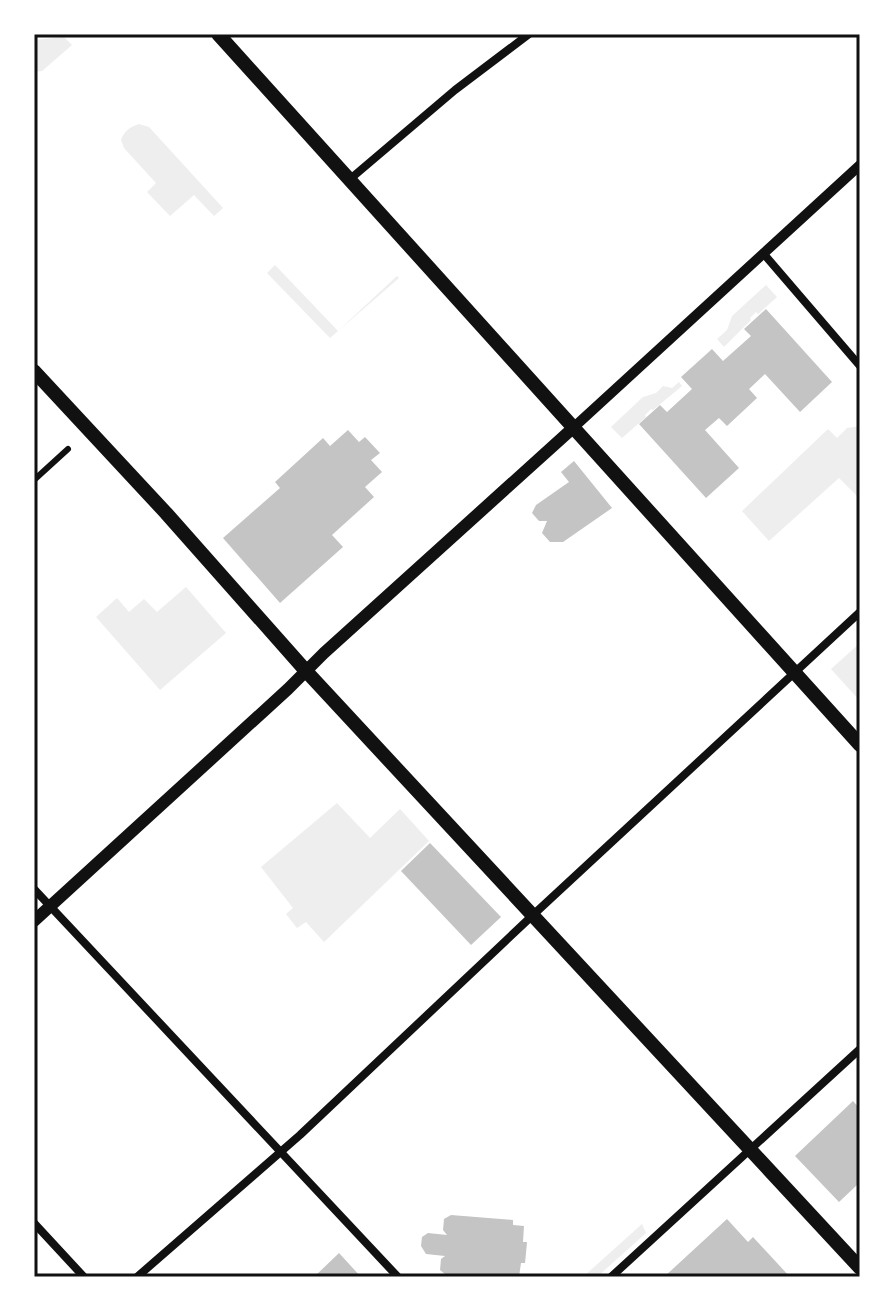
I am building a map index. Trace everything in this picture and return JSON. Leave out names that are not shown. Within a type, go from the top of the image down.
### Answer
[{"type":"main road","points":[[218,34],[860,745]]},
{"type":"main road","points":[[34,371],[166,513],[306,671],[860,1268]]},
{"type":"main road","points":[[34,921],[573,428]]},
{"type":"street","points":[[349,180],[455,90],[529,34]]},
{"type":"street","points":[[573,428],[860,165]]},
{"type":"street","points":[[763,253],[860,366]]},
{"type":"street","points":[[34,480],[68,449]]},
{"type":"street","points":[[137,1277],[281,1152],[860,612]]},
{"type":"street","points":[[34,889],[398,1277]]},
{"type":"street","points":[[611,1277],[860,1049]]},
{"type":"street","points":[[34,1223],[84,1277]]},
{"type":"shaded area","points":[[64,37],[72,45],[42,71],[34,72],[34,40]]},
{"type":"shaded area","points":[[139,124],[149,127],[223,208],[214,216],[194,195],[170,216],[147,192],[156,183],[124,148],[121,140],[128,130]]},
{"type":"shaded area","points":[[275,265],[338,331],[397,276],[399,278],[330,338],[267,273]]},
{"type":"shaded area","points":[[766,285],[777,297],[758,314],[756,312],[724,347],[717,339],[727,330],[732,316]]},
{"type":"shaded area","points":[[679,382],[682,386],[651,409],[622,438],[611,427],[643,397],[656,393],[663,386],[672,388]]},
{"type":"shaded area","points":[[860,426],[860,499],[839,478],[769,541],[742,511],[828,429],[837,438],[847,428]]},
{"type":"shaded area","points":[[186,587],[226,633],[160,690],[96,617],[117,598],[129,612],[144,599],[157,612]]},
{"type":"shaded area","points":[[860,643],[860,701],[831,669]]},
{"type":"shaded area","points":[[337,803],[370,838],[400,809],[429,841],[324,942],[306,922],[297,928],[286,914],[293,908],[261,867]]},
{"type":"shaded area","points":[[642,1224],[646,1233],[597,1277],[583,1277]]},
{"type":"building","points":[[766,309],[832,382],[800,412],[765,374],[749,389],[757,398],[727,426],[719,418],[705,430],[739,468],[706,498],[639,424],[660,405],[667,412],[692,389],[681,377],[712,349],[723,361],[751,336],[744,329]]},
{"type":"building","points":[[348,430],[359,442],[365,437],[380,453],[371,460],[382,472],[365,487],[374,497],[332,535],[343,547],[280,603],[223,538],[280,488],[275,482],[323,438],[330,446]]},
{"type":"building","points":[[574,461],[612,508],[563,542],[550,542],[542,533],[547,521],[539,521],[532,513],[536,505],[569,482],[561,472]]},
{"type":"building","points":[[430,843],[501,917],[471,945],[401,871]]},
{"type":"building","points":[[853,1101],[860,1109],[860,1188],[857,1185],[839,1202],[795,1156]]},
{"type":"building","points":[[451,1215],[513,1220],[513,1225],[524,1226],[526,1253],[519,1277],[446,1275],[440,1270],[441,1259],[445,1256],[426,1254],[421,1246],[422,1237],[428,1233],[447,1235],[443,1230],[444,1219]]},
{"type":"building","points":[[727,1219],[748,1242],[753,1237],[790,1277],[664,1277]]},
{"type":"building","points":[[339,1253],[361,1277],[314,1277],[337,1255]]}]
